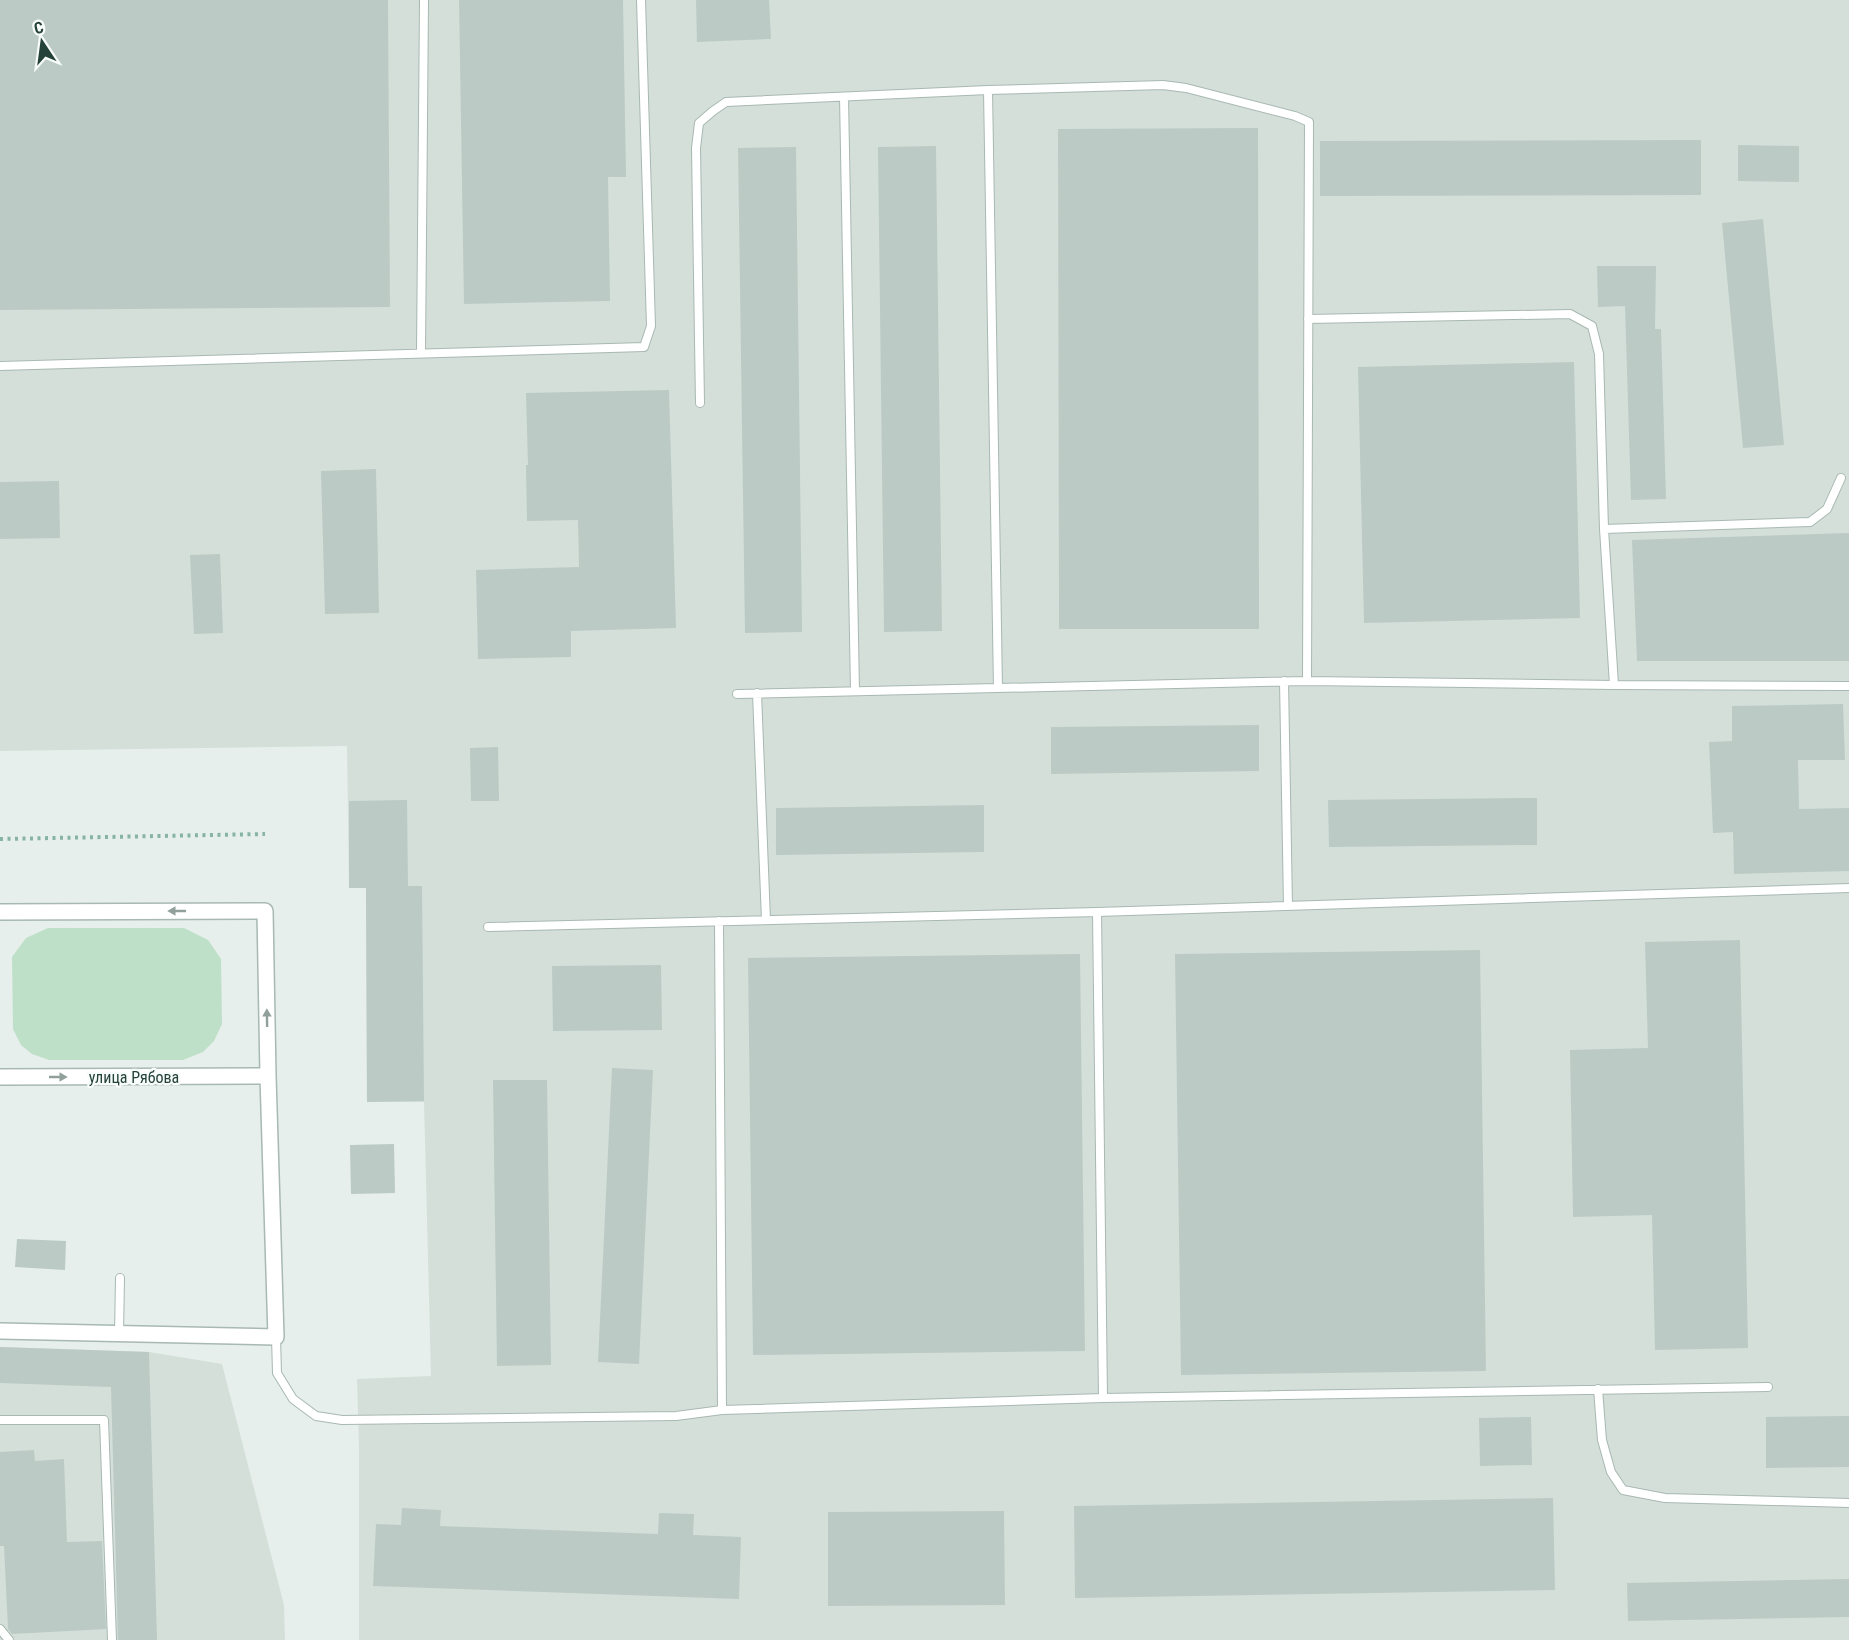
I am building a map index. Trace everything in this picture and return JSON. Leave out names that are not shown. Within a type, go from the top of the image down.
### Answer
[{"type":"street","points":[[0,912],[265,911],[276,1337],[0,1331]]},
{"type":"street","name":"улица Рябова","points":[[0,1077],[268,1076]]},
{"type":"lane","points":[[421,353],[424,0]]},
{"type":"lane","points":[[0,366],[644,347],[651,326],[641,0]]},
{"type":"lane","points":[[699,403],[696,148],[699,123],[726,102],[988,90],[1163,85],[1197,91],[1296,116],[1309,122],[1307,681]]},
{"type":"lane","points":[[988,90],[998,688]]},
{"type":"lane","points":[[844,97],[855,691]]},
{"type":"lane","points":[[1308,319],[1570,314],[1592,326],[1599,354],[1604,529],[1614,685]]},
{"type":"lane","points":[[1604,529],[1810,522],[1827,509],[1840,478]]},
{"type":"lane","points":[[1284,681],[1288,906]]},
{"type":"lane","points":[[737,694],[1284,681],[1849,686]]},
{"type":"lane","points":[[757,693],[766,920]]},
{"type":"lane","points":[[488,927],[1098,912],[1849,888]]},
{"type":"lane","points":[[1098,912],[1103,1398]]},
{"type":"lane","points":[[719,921],[722,1410]]},
{"type":"lane","points":[[119,1334],[120,1278]]},
{"type":"lane","points":[[276,1337],[277,1373],[293,1399],[316,1416],[342,1420],[676,1416],[722,1410],[1103,1398],[1768,1387]]},
{"type":"lane","points":[[1598,1389],[1602,1440],[1611,1472],[1623,1490],[1665,1498],[1849,1503]]},
{"type":"lane","points":[[0,1420],[104,1420],[112,1640]]},
{"type":"lane","points":[[0,1629],[9,1640]]},
{"type":"path","points":[[0,839],[265,834]]},
{"type":"shaded area","points":[[0,0],[1849,0],[1849,1640],[359,1640],[357,1379],[431,1376],[424,1102],[367,1102],[366,888],[349,888],[347,746],[0,751]]},
{"type":"shaded area","points":[[0,1347],[149,1352],[222,1364],[284,1605],[285,1640],[0,1640]]},
{"type":"green space","points":[[48,928],[184,928],[208,940],[221,959],[222,1024],[214,1041],[203,1052],[183,1060],[49,1060],[32,1054],[21,1045],[13,1029],[12,957],[26,938]]},
{"type":"building","points":[[0,0],[388,0],[390,307],[0,310]]},
{"type":"building","points":[[459,0],[623,0],[626,177],[608,177],[610,301],[464,304]]},
{"type":"building","points":[[696,0],[769,0],[771,39],[697,42]]},
{"type":"building","points":[[1258,128],[1259,629],[1059,629],[1058,129]]},
{"type":"building","points":[[1701,140],[1701,195],[1320,196],[1320,141]]},
{"type":"building","points":[[1738,145],[1799,146],[1799,182],[1738,181]]},
{"type":"building","points":[[936,146],[942,631],[884,632],[878,147]]},
{"type":"building","points":[[796,147],[802,632],[745,633],[738,148]]},
{"type":"building","points":[[1763,219],[1784,445],[1743,448],[1722,223]]},
{"type":"building","points":[[1597,266],[1656,266],[1655,329],[1661,329],[1666,499],[1631,500],[1625,306],[1598,307]]},
{"type":"building","points":[[1574,362],[1580,618],[1364,623],[1358,367]]},
{"type":"building","points":[[669,390],[676,628],[571,631],[571,657],[478,659],[476,570],[579,567],[578,520],[527,521],[526,393]]},
{"type":"building","points":[[376,469],[379,613],[325,614],[321,471]]},
{"type":"building","points":[[59,481],[60,538],[0,539],[0,482]]},
{"type":"building","points":[[1849,533],[1849,661],[1637,661],[1632,540]]},
{"type":"building","points":[[220,554],[223,633],[194,634],[190,555]]},
{"type":"building","points":[[1843,704],[1845,760],[1798,760],[1799,809],[1849,808],[1849,871],[1734,874],[1733,832],[1713,833],[1709,742],[1732,741],[1732,706]]},
{"type":"building","points":[[1259,725],[1259,771],[1051,774],[1051,727]]},
{"type":"building","points":[[498,747],[499,801],[471,801],[470,748]]},
{"type":"building","points":[[1537,798],[1537,845],[1329,847],[1328,800]]},
{"type":"building","points":[[407,800],[408,886],[422,886],[424,1101],[367,1102],[366,888],[349,888],[349,801]]},
{"type":"building","points":[[984,805],[984,852],[776,855],[776,808]]},
{"type":"building","points":[[1740,940],[1748,1348],[1655,1350],[1652,1215],[1573,1217],[1570,1050],[1648,1048],[1645,942]]},
{"type":"building","points":[[1480,950],[1486,1371],[1181,1375],[1175,954]]},
{"type":"building","points":[[1080,954],[1085,1351],[753,1355],[748,958]]},
{"type":"building","points":[[661,965],[662,1030],[553,1031],[552,966]]},
{"type":"building","points":[[612,1068],[653,1070],[639,1364],[598,1362]]},
{"type":"building","points":[[493,1080],[547,1080],[551,1365],[497,1366]]},
{"type":"building","points":[[394,1144],[395,1193],[351,1194],[350,1145]]},
{"type":"building","points":[[17,1239],[66,1241],[65,1270],[15,1267]]},
{"type":"building","points":[[0,1347],[149,1352],[157,1640],[118,1640],[111,1387],[0,1383]]},
{"type":"building","points":[[1849,1416],[1849,1467],[1766,1468],[1766,1417]]},
{"type":"building","points":[[1531,1417],[1532,1465],[1480,1466],[1479,1418]]},
{"type":"building","points":[[34,1450],[35,1461],[64,1459],[67,1542],[102,1541],[106,1629],[12,1634],[8,1629],[4,1546],[0,1546],[0,1452]]},
{"type":"building","points":[[1553,1498],[1555,1590],[1075,1598],[1074,1506]]},
{"type":"building","points":[[402,1508],[441,1510],[440,1526],[658,1534],[659,1513],[694,1514],[693,1535],[741,1537],[739,1599],[373,1586],[376,1524],[401,1525]]},
{"type":"building","points":[[1004,1511],[1005,1605],[828,1606],[828,1512]]},
{"type":"building","points":[[1849,1579],[1849,1617],[1628,1621],[1627,1583]]}]
